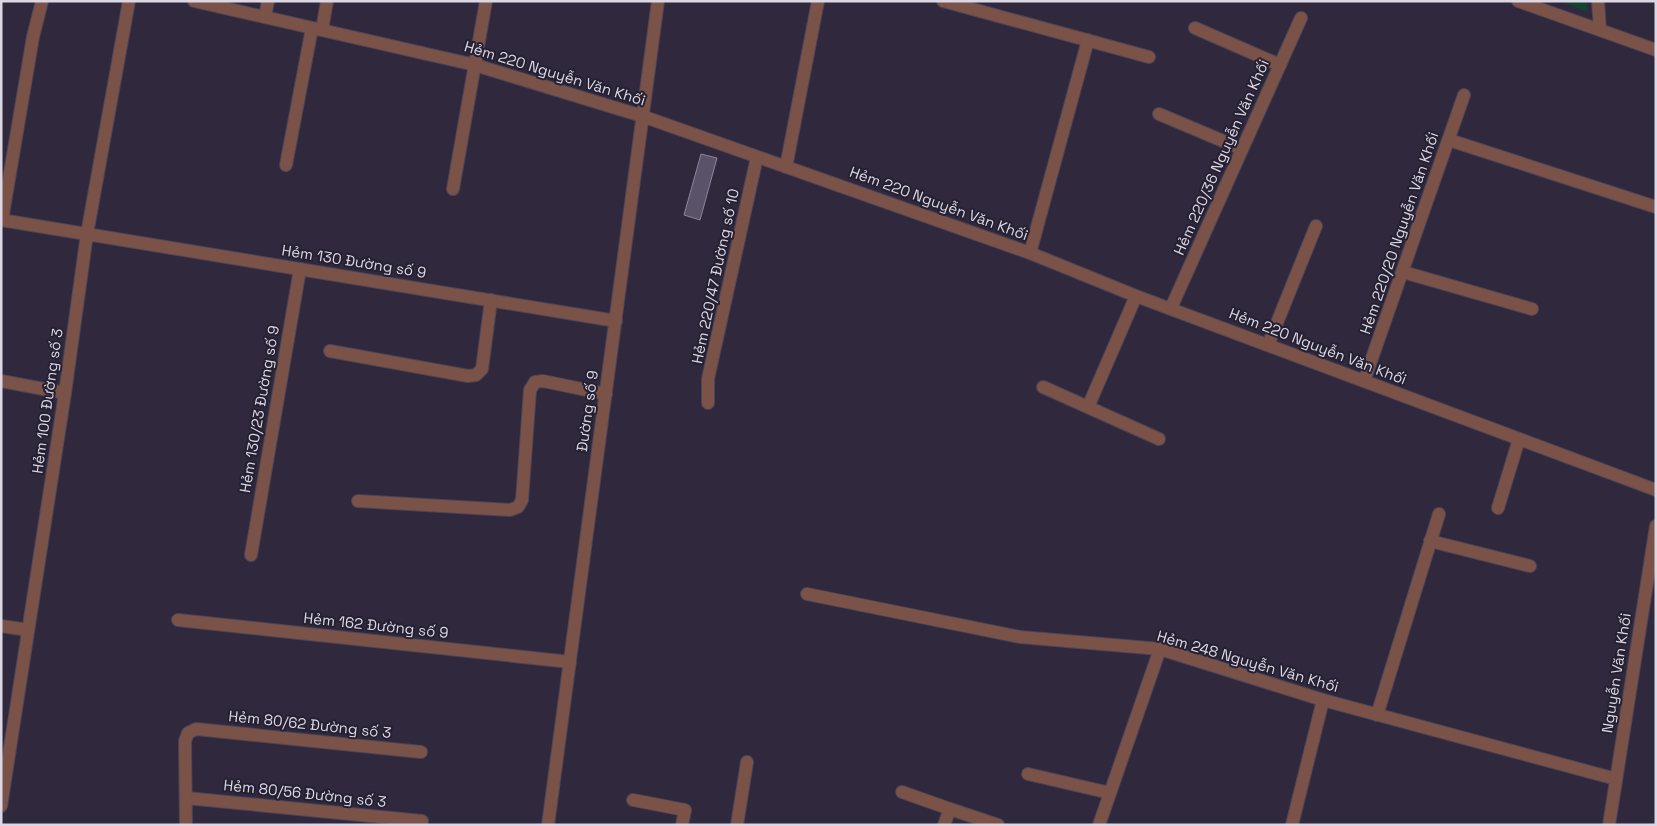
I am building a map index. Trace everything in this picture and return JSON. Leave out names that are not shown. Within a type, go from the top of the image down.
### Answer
[{"type":"street","points":[[1,220],[33,37],[42,1]]},
{"type":"street","name":"Hẻm 100 Đường số 3","points":[[1,806],[65,393],[87,234],[129,1]]},
{"type":"street","name":"Hẻm 220 Nguyễn Văn Khối","points":[[194,1],[475,65],[642,116],[1030,253],[1136,296],[1656,490]]},
{"type":"street","points":[[265,18],[268,1]]},
{"type":"street","points":[[286,165],[317,29],[327,1]]},
{"type":"street","points":[[453,189],[486,1]]},
{"type":"street","name":"Đường số 9","points":[[548,825],[658,1]]},
{"type":"street","points":[[786,167],[818,1]]},
{"type":"street","points":[[943,1],[1149,57]]},
{"type":"street","points":[[1518,1],[1656,50]]},
{"type":"street","points":[[1598,1],[1600,30]]},
{"type":"street","name":"Hẻm 220/36 Nguyễn Văn Khối","points":[[1171,308],[1301,18]]},
{"type":"street","points":[[1195,28],[1280,65]]},
{"type":"street","points":[[1030,253],[1088,40]]},
{"type":"street","name":"Hẻm 220/20 Nguyễn Văn Khối","points":[[1364,382],[1464,95]]},
{"type":"street","points":[[1159,114],[1242,149]]},
{"type":"street","points":[[1448,140],[1656,207]]},
{"type":"street","name":"Hẻm 220/47 Đường số 10","points":[[708,403],[708,379],[757,157]]},
{"type":"street","name":"Hẻm 130 Đường số 9","points":[[1,220],[616,321]]},
{"type":"street","points":[[1268,345],[1316,226]]},
{"type":"street","name":"Hẻm 130/23 Đường số 9","points":[[251,555],[300,269]]},
{"type":"street","points":[[1403,272],[1532,309]]},
{"type":"street","points":[[1088,407],[1136,296]]},
{"type":"street","points":[[330,351],[468,376],[476,375],[482,369],[491,300]]},
{"type":"street","points":[[1,381],[65,393]]},
{"type":"street","points":[[358,501],[510,510],[518,508],[522,500],[530,390],[535,382],[543,381],[606,394]]},
{"type":"street","points":[[1043,387],[1159,439]]},
{"type":"street","points":[[1498,508],[1519,439]]},
{"type":"street","points":[[1377,715],[1439,514]]},
{"type":"street","name":"Nguyễn Văn Khối","points":[[1609,825],[1656,526]]},
{"type":"street","points":[[1430,542],[1530,566]]},
{"type":"street","name":"Hẻm 248 Nguyễn Văn Khối","points":[[807,594],[1020,637],[1160,649],[1323,700],[1616,779]]},
{"type":"street","name":"Hẻm 162 Đường số 9","points":[[178,620],[570,662]]},
{"type":"street","points":[[1,626],[28,630]]},
{"type":"street","points":[[1099,825],[1160,649]]},
{"type":"street","points":[[1292,825],[1323,700]]},
{"type":"street","name":"Hẻm 80/62 Đường số 3","points":[[186,798],[185,741],[188,733],[196,729],[421,752]]},
{"type":"street","points":[[737,825],[747,762]]},
{"type":"street","points":[[1028,774],[1110,793]]},
{"type":"street","points":[[902,792],[998,825]]},
{"type":"street","points":[[186,798],[186,825]]},
{"type":"street","name":"Hẻm 80/56 Đường số 3","points":[[186,798],[422,821]]},
{"type":"street","points":[[633,800],[685,810],[682,825]]},
{"type":"street","points":[[944,825],[950,809]]},
{"type":"green space","points":[[1560,1],[1586,1],[1587,12]]},
{"type":"building","points":[[701,154],[717,158],[700,220],[684,215]]}]
